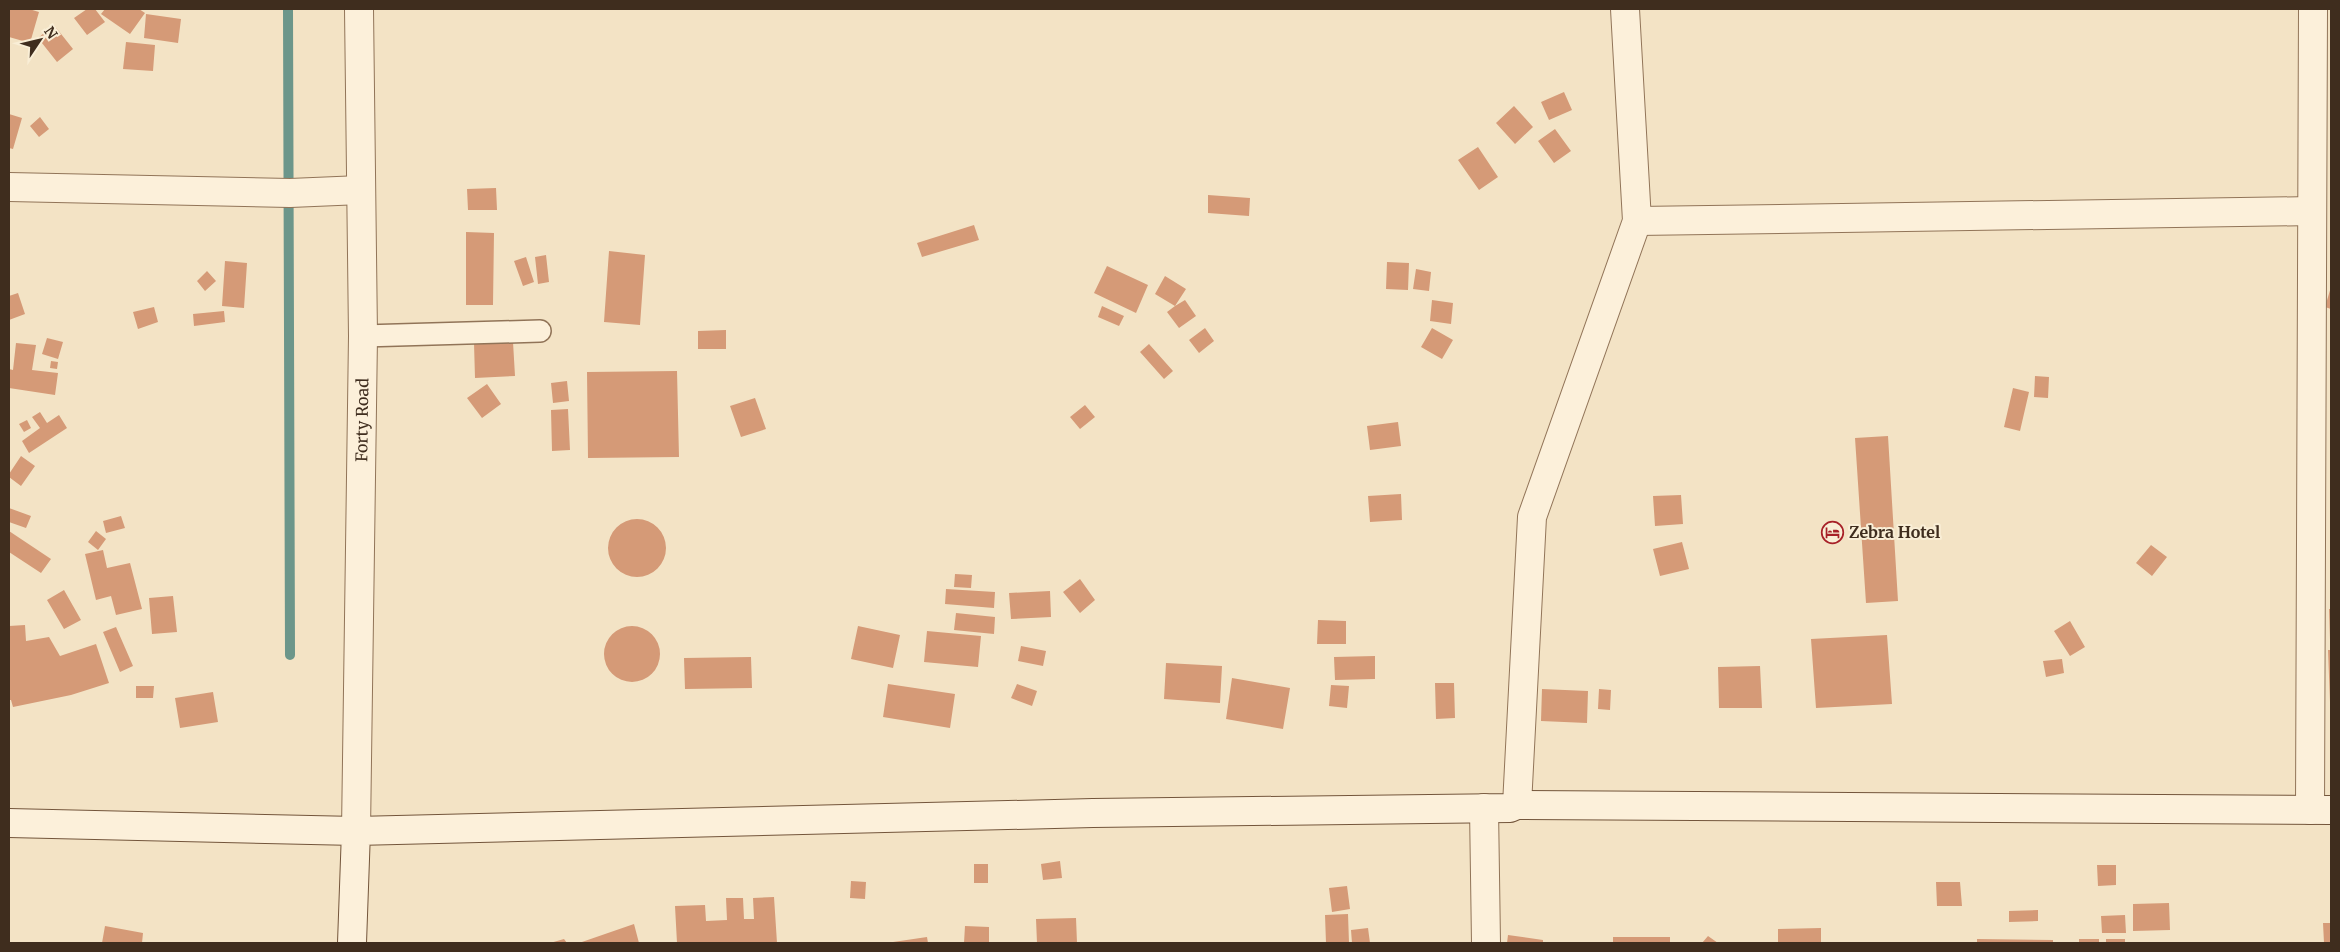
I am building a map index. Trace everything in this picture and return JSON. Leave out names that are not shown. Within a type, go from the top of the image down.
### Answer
[{"type":"street","name":"Forty Road","points":[[352,943],[356,831],[363,336],[359,9]]},
{"type":"street","points":[[1517,805],[1532,517],[1637,221],[1625,9]]},
{"type":"street","points":[[9,824],[356,831],[1093,813],[1510,808],[1517,805],[2321,810],[2312,210],[2313,9]]},
{"type":"street","points":[[9,187],[290,193],[361,190]]},
{"type":"street","points":[[1637,221],[2312,210]]},
{"type":"street","points":[[1484,808],[1486,943]]},
{"type":"lane","points":[[363,336],[540,332]]},
{"type":"building","points":[[9,9],[29,9],[39,12],[30,43],[9,37]]},
{"type":"building","points":[[87,9],[95,9],[105,22],[87,35],[74,18]]},
{"type":"building","points":[[105,9],[139,9],[145,13],[130,34],[101,14]]},
{"type":"building","points":[[146,14],[181,19],[178,43],[144,38]]},
{"type":"building","points":[[54,25],[73,49],[57,62],[38,38]]},
{"type":"building","points":[[126,42],[155,45],[153,71],[123,69]]},
{"type":"building","points":[[1564,92],[1572,110],[1549,120],[1541,102]]},
{"type":"building","points":[[1514,106],[1533,127],[1515,144],[1496,123]]},
{"type":"building","points":[[9,114],[22,118],[13,149],[9,148]]},
{"type":"building","points":[[40,117],[49,129],[39,137],[30,126]]},
{"type":"building","points":[[1555,129],[1571,151],[1554,163],[1538,141]]},
{"type":"building","points":[[1478,147],[1498,177],[1479,190],[1458,160]]},
{"type":"building","points":[[496,188],[497,210],[468,210],[467,189]]},
{"type":"building","points":[[1208,195],[1250,198],[1249,216],[1208,213]]},
{"type":"building","points":[[974,225],[979,240],[922,257],[917,243]]},
{"type":"building","points":[[466,232],[494,233],[493,305],[466,305]]},
{"type":"building","points":[[609,251],[645,255],[640,325],[604,322]]},
{"type":"building","points":[[546,255],[549,282],[538,284],[535,257]]},
{"type":"building","points":[[526,257],[534,282],[523,286],[514,261]]},
{"type":"building","points":[[225,261],[247,263],[244,308],[222,306]]},
{"type":"building","points":[[1387,262],[1409,263],[1408,290],[1386,289]]},
{"type":"building","points":[[1107,266],[1148,285],[1136,313],[1094,293]]},
{"type":"building","points":[[1416,269],[1431,272],[1429,291],[1413,289]]},
{"type":"building","points":[[207,271],[216,281],[205,291],[197,281]]},
{"type":"building","points":[[1165,276],[1186,289],[1175,306],[1155,294]]},
{"type":"building","points":[[2331,287],[2331,309],[2325,307]]},
{"type":"building","points":[[18,293],[25,314],[9,320],[9,296]]},
{"type":"building","points":[[1185,300],[1196,316],[1179,328],[1167,312]]},
{"type":"building","points":[[1432,300],[1453,303],[1451,324],[1430,321]]},
{"type":"building","points":[[1102,306],[1124,316],[1119,326],[1098,317]]},
{"type":"building","points":[[154,307],[158,322],[138,329],[133,312]]},
{"type":"building","points":[[224,311],[225,322],[194,326],[193,314]]},
{"type":"building","points":[[1205,328],[1214,341],[1199,353],[1189,340]]},
{"type":"building","points":[[1432,328],[1453,340],[1442,359],[1421,347]]},
{"type":"building","points":[[726,330],[726,349],[698,349],[698,331]]},
{"type":"building","points":[[47,338],[63,342],[58,359],[42,354]]},
{"type":"building","points":[[513,342],[515,376],[475,378],[474,343]]},
{"type":"building","points":[[16,343],[36,345],[32,370],[58,373],[55,395],[9,388],[9,369],[13,370]]},
{"type":"building","points":[[1149,344],[1173,371],[1164,379],[1140,352]]},
{"type":"building","points":[[51,361],[58,362],[57,369],[50,368]]},
{"type":"building","points":[[677,371],[679,457],[588,458],[587,372]]},
{"type":"building","points":[[2035,376],[2049,377],[2048,398],[2034,397]]},
{"type":"building","points":[[567,381],[569,401],[553,403],[551,383]]},
{"type":"building","points":[[487,384],[501,404],[482,418],[467,398]]},
{"type":"building","points":[[2013,388],[2029,392],[2020,431],[2004,427]]},
{"type":"building","points":[[755,398],[766,429],[741,437],[730,406]]},
{"type":"building","points":[[1085,405],[1095,417],[1080,429],[1070,417]]},
{"type":"building","points":[[568,409],[570,450],[552,451],[551,410]]},
{"type":"building","points":[[40,412],[47,423],[59,415],[67,428],[29,453],[22,441],[40,428],[32,417]]},
{"type":"building","points":[[27,420],[31,428],[24,432],[19,424]]},
{"type":"building","points":[[1398,422],[1401,446],[1370,450],[1367,426]]},
{"type":"building","points":[[1888,436],[1898,601],[1866,603],[1855,438]]},
{"type":"building","points":[[21,456],[35,466],[21,486],[9,477],[9,474]]},
{"type":"building","points":[[1401,494],[1402,520],[1370,522],[1368,496]]},
{"type":"building","points":[[1681,495],[1683,524],[1655,526],[1653,496]]},
{"type":"building","points":[[9,508],[31,516],[26,528],[9,522]]},
{"type":"building","points":[[121,516],[125,528],[106,533],[103,521]]},
{"type":"building","points":[[637,519],[648,521],[661,532],[666,548],[664,559],[653,572],[637,577],[626,575],[613,564],[608,548],[610,537],[621,524]]},
{"type":"building","points":[[9,531],[51,559],[41,573],[9,552]]},
{"type":"building","points":[[96,531],[106,539],[98,550],[88,542]]},
{"type":"building","points":[[1682,542],[1689,569],[1660,576],[1653,549]]},
{"type":"building","points":[[2151,545],[2167,557],[2152,576],[2136,563]]},
{"type":"building","points":[[103,550],[107,568],[130,563],[142,609],[116,615],[111,596],[96,600],[85,554]]},
{"type":"building","points":[[955,574],[972,575],[971,588],[954,587]]},
{"type":"building","points":[[1080,579],[1095,600],[1080,613],[1063,592]]},
{"type":"building","points":[[946,589],[995,592],[994,608],[945,604]]},
{"type":"building","points":[[64,590],[81,620],[64,629],[47,600]]},
{"type":"building","points":[[1050,591],[1051,617],[1011,619],[1009,593]]},
{"type":"building","points":[[173,596],[177,632],[152,634],[149,598]]},
{"type":"building","points":[[2329,609],[2331,609],[2331,640],[2330,640]]},
{"type":"building","points":[[956,613],[995,617],[994,634],[954,630]]},
{"type":"building","points":[[1318,620],[1346,621],[1346,644],[1317,644]]},
{"type":"building","points":[[2070,621],[2085,647],[2070,656],[2054,631]]},
{"type":"building","points":[[25,625],[26,641],[49,637],[60,656],[96,644],[109,683],[71,695],[13,707],[11,700],[9,700],[9,626]]},
{"type":"building","points":[[632,626],[643,628],[652,634],[658,643],[660,654],[658,665],[652,674],[643,680],[632,682],[621,680],[612,674],[606,665],[604,654],[606,643],[612,634],[621,628]]},
{"type":"building","points":[[858,626],[900,635],[893,668],[851,659]]},
{"type":"building","points":[[116,627],[133,666],[120,672],[103,632]]},
{"type":"building","points":[[927,631],[981,636],[978,667],[924,662]]},
{"type":"building","points":[[1887,635],[1892,704],[1816,708],[1811,639]]},
{"type":"building","points":[[1021,646],[1046,651],[1043,666],[1018,661]]},
{"type":"building","points":[[2328,650],[2331,650],[2331,702],[2330,702]]},
{"type":"building","points":[[1375,656],[1375,679],[1335,680],[1334,657]]},
{"type":"building","points":[[751,657],[752,688],[685,689],[684,658]]},
{"type":"building","points":[[2062,659],[2064,673],[2046,677],[2043,661]]},
{"type":"building","points":[[1166,663],[1222,666],[1220,703],[1164,699]]},
{"type":"building","points":[[1760,666],[1762,708],[1719,708],[1718,667]]},
{"type":"building","points":[[1232,678],[1290,688],[1283,729],[1226,719]]},
{"type":"building","points":[[1435,683],[1454,683],[1455,718],[1436,719]]},
{"type":"building","points":[[888,684],[955,694],[950,728],[883,717]]},
{"type":"building","points":[[1017,684],[1037,691],[1032,706],[1011,698]]},
{"type":"building","points":[[1331,685],[1349,686],[1347,708],[1329,706]]},
{"type":"building","points":[[136,686],[154,686],[153,698],[136,698]]},
{"type":"building","points":[[1542,689],[1588,691],[1587,723],[1541,721]]},
{"type":"building","points":[[1599,689],[1611,690],[1610,710],[1598,709]]},
{"type":"building","points":[[213,692],[218,722],[180,728],[175,698]]},
{"type":"building","points":[[1060,861],[1062,878],[1043,880],[1041,864]]},
{"type":"building","points":[[974,864],[988,864],[988,883],[974,883]]},
{"type":"building","points":[[2097,865],[2116,865],[2116,885],[2098,886]]},
{"type":"building","points":[[851,881],[866,882],[865,899],[850,898]]},
{"type":"building","points":[[1936,882],[1960,882],[1962,906],[1937,906]]},
{"type":"building","points":[[1347,886],[1350,909],[1332,912],[1329,888]]},
{"type":"building","points":[[774,897],[777,943],[677,943],[675,906],[705,905],[706,921],[727,920],[726,898],[743,898],[744,919],[754,919],[753,898]]},
{"type":"building","points":[[2169,903],[2170,930],[2133,931],[2133,904]]},
{"type":"building","points":[[2038,910],[2038,921],[2009,922],[2009,911]]},
{"type":"building","points":[[1348,914],[1349,943],[1326,943],[1325,915]]},
{"type":"building","points":[[2125,915],[2126,933],[2102,933],[2101,916]]},
{"type":"building","points":[[1076,918],[1077,943],[1037,943],[1036,919]]},
{"type":"building","points":[[2323,923],[2331,923],[2331,943],[2324,943]]},
{"type":"building","points":[[634,924],[639,943],[579,943]]},
{"type":"building","points":[[105,926],[143,933],[142,943],[102,943]]},
{"type":"building","points":[[965,926],[989,927],[989,943],[964,943]]},
{"type":"building","points":[[1368,928],[1370,943],[1352,943],[1351,930]]},
{"type":"building","points":[[1821,928],[1821,943],[1778,943],[1778,929]]},
{"type":"building","points":[[1508,935],[1543,940],[1543,943],[1507,943]]},
{"type":"building","points":[[1708,936],[1718,943],[1702,943]]},
{"type":"building","points":[[927,937],[928,943],[893,942]]},
{"type":"building","points":[[1613,937],[1670,937],[1670,943],[1613,943]]},
{"type":"building","points":[[564,939],[567,943],[550,943]]},
{"type":"building","points":[[1977,939],[2053,940],[2053,943],[1977,943]]},
{"type":"building","points":[[2079,939],[2099,939],[2099,943],[2079,943]]},
{"type":"building","points":[[2106,939],[2125,939],[2125,943],[2106,943]]},
{"type":"waterway","points":[[288,9],[290,655]]},
{"type":"place","name":"Zebra Hotel","points":[[1833,532]]}]
